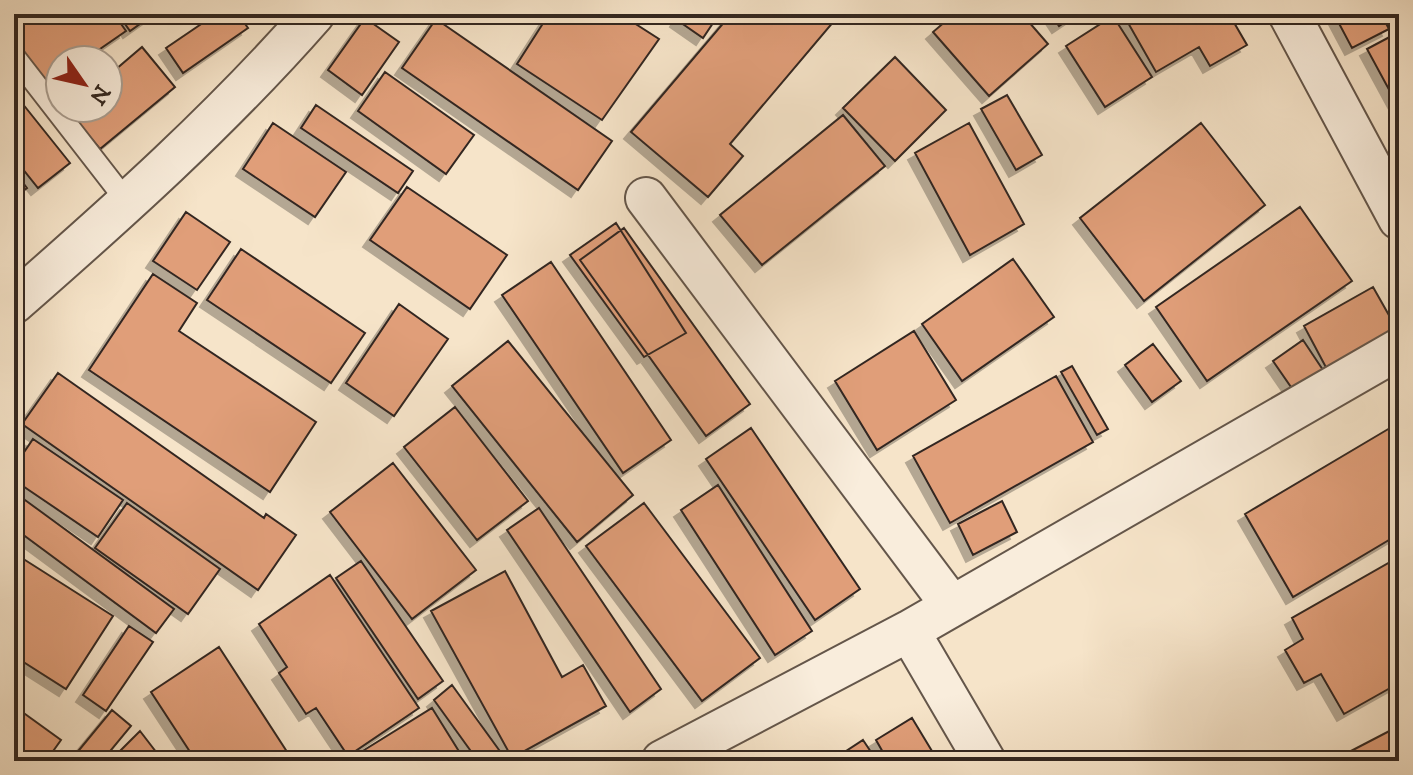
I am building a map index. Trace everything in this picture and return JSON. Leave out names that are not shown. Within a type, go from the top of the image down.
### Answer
[{"type":"street","points":[[14,303],[128,203],[274,60],[314,14]]},
{"type":"street","points":[[1289,14],[1399,219]]},
{"type":"street","points":[[646,198],[952,606]]},
{"type":"street","points":[[662,761],[909,631],[1399,349]]},
{"type":"street","points":[[909,631],[985,761]]},
{"type":"lane","points":[[14,56],[128,203]]},
{"type":"building","points":[[14,14],[114,14],[126,31],[107,44],[44,44],[44,83],[14,40]]},
{"type":"building","points":[[118,14],[154,14],[130,31]]},
{"type":"building","points":[[216,14],[238,14],[248,28],[183,73],[166,48]]},
{"type":"building","points":[[549,14],[620,14],[659,39],[602,120],[517,64]]},
{"type":"building","points":[[681,14],[719,14],[703,38],[677,20]]},
{"type":"building","points":[[731,14],[840,14],[730,144],[743,156],[708,197],[631,132]]},
{"type":"building","points":[[954,14],[1022,14],[1048,44],[989,96],[933,32]]},
{"type":"building","points":[[1051,14],[1077,14],[1059,26]]},
{"type":"building","points":[[1123,14],[1229,14],[1247,45],[1210,66],[1199,47],[1156,72]]},
{"type":"building","points":[[1334,14],[1381,14],[1389,29],[1352,48]]},
{"type":"building","points":[[1113,16],[1152,77],[1105,107],[1066,46]]},
{"type":"building","points":[[365,18],[399,42],[362,95],[328,70]]},
{"type":"building","points":[[436,19],[612,141],[578,190],[402,68]]},
{"type":"building","points":[[1399,32],[1399,108],[1367,49]]},
{"type":"building","points":[[142,47],[175,87],[100,149],[79,124],[124,124],[124,62]]},
{"type":"building","points":[[895,57],[946,110],[895,161],[843,108]]},
{"type":"building","points":[[385,72],[474,135],[446,174],[358,111]]},
{"type":"building","points":[[14,93],[70,163],[38,188],[14,158]]},
{"type":"building","points":[[1007,95],[1042,155],[1016,170],[981,109]]},
{"type":"building","points":[[316,105],[413,171],[398,193],[301,128]]},
{"type":"building","points":[[843,115],[885,166],[762,265],[720,215]]},
{"type":"building","points":[[273,123],[346,172],[315,217],[243,169]]},
{"type":"building","points":[[969,123],[1024,224],[970,255],[915,153]]},
{"type":"building","points":[[1201,123],[1265,205],[1144,301],[1080,218]]},
{"type":"building","points":[[14,171],[27,188],[14,198]]},
{"type":"building","points":[[407,187],[507,255],[470,309],[370,240]]},
{"type":"building","points":[[1300,207],[1352,281],[1207,381],[1156,307]]},
{"type":"building","points":[[186,212],[230,242],[197,290],[153,261]]},
{"type":"building","points":[[616,223],[686,333],[644,357],[570,255]]},
{"type":"building","points":[[624,228],[750,404],[706,436],[580,260]]},
{"type":"building","points":[[241,249],[365,333],[331,383],[207,300]]},
{"type":"building","points":[[1013,259],[1054,317],[962,381],[922,324]]},
{"type":"building","points":[[551,262],[671,440],[623,473],[502,295]]},
{"type":"building","points":[[153,274],[197,303],[179,331],[316,422],[270,492],[89,370]]},
{"type":"building","points":[[1373,287],[1399,333],[1329,373],[1304,326]]},
{"type":"building","points":[[399,304],[448,339],[394,416],[346,383]]},
{"type":"building","points":[[914,331],[956,400],[877,450],[835,381]]},
{"type":"building","points":[[1303,340],[1329,379],[1300,400],[1273,361]]},
{"type":"building","points":[[508,341],[633,495],[577,542],[452,386]]},
{"type":"building","points":[[1153,344],[1181,381],[1152,402],[1125,365]]},
{"type":"building","points":[[1072,366],[1108,429],[1097,435],[1061,372]]},
{"type":"building","points":[[58,373],[264,518],[266,514],[296,535],[258,590],[22,424]]},
{"type":"building","points":[[1056,376],[1093,442],[950,523],[913,456]]},
{"type":"building","points":[[455,407],[528,501],[477,540],[404,447]]},
{"type":"building","points":[[751,428],[860,589],[815,620],[706,459]]},
{"type":"building","points":[[1390,428],[1399,443],[1399,534],[1293,597],[1245,514]]},
{"type":"building","points":[[33,439],[123,500],[98,537],[14,480],[14,467]]},
{"type":"building","points":[[393,463],[476,570],[412,619],[330,512]]},
{"type":"building","points":[[718,485],[812,631],[775,655],[681,510]]},
{"type":"building","points":[[25,500],[174,609],[156,633],[14,528],[14,516]]},
{"type":"building","points":[[1002,501],[1017,532],[973,555],[958,524]]},
{"type":"building","points":[[127,503],[220,569],[188,614],[95,548]]},
{"type":"building","points":[[644,503],[760,658],[702,701],[586,546]]},
{"type":"building","points":[[539,508],[661,689],[630,712],[507,530]]},
{"type":"building","points":[[14,553],[113,616],[66,689],[14,656]]},
{"type":"building","points":[[1399,557],[1399,683],[1344,714],[1321,674],[1304,683],[1285,650],[1303,639],[1292,618]]},
{"type":"building","points":[[361,561],[443,681],[418,699],[336,578]]},
{"type":"building","points":[[505,571],[562,677],[583,665],[606,706],[512,758],[431,611]]},
{"type":"building","points":[[330,575],[419,708],[348,756],[316,708],[306,714],[279,673],[287,667],[259,624]]},
{"type":"building","points":[[129,626],[153,642],[106,711],[83,695]]},
{"type":"building","points":[[219,647],[293,761],[196,761],[151,692]]},
{"type":"building","points":[[452,685],[507,761],[478,761],[434,700]]},
{"type":"building","points":[[14,706],[61,740],[46,761],[14,761]]},
{"type":"building","points":[[432,708],[465,761],[366,761],[361,752]]},
{"type":"building","points":[[112,710],[131,726],[102,761],[82,761],[75,755]]},
{"type":"building","points":[[912,718],[938,761],[888,761],[876,740]]},
{"type":"building","points":[[1399,726],[1399,761],[1354,761],[1349,752]]},
{"type":"building","points":[[140,731],[163,761],[110,761]]},
{"type":"building","points":[[863,740],[877,761],[831,761]]}]
